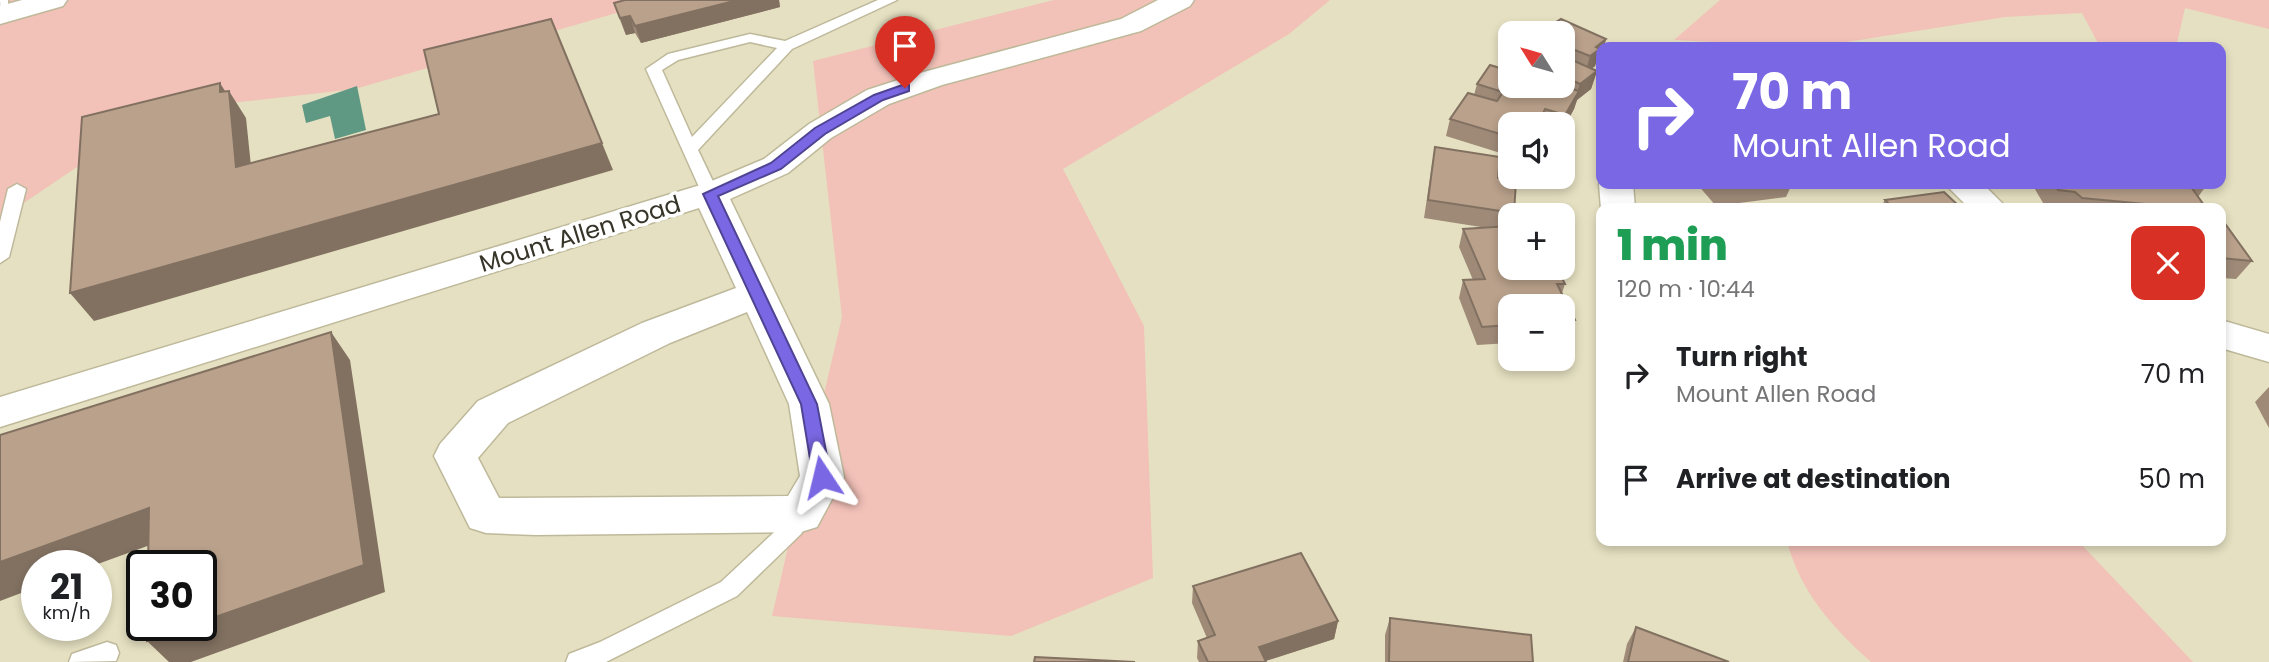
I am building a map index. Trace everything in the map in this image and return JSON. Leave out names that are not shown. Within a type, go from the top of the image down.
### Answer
[{"type":"street","points":[[1,10],[53,0]]},
{"type":"street","name":"Mount Allen Road","points":[[0,412],[710,194],[776,166],[820,131],[878,97],[931,79],[1131,25],[1180,0]]},
{"type":"street","points":[[1968,189],[1984,203]]},
{"type":"street","points":[[710,194],[809,404],[822,477],[801,514],[550,517],[486,515],[455,456],[494,412],[656,333],[757,294]]},
{"type":"street","points":[[2226,335],[2269,348]]},
{"type":"lane","points":[[691,148],[787,46],[890,0]]},
{"type":"lane","points":[[710,194],[654,69],[673,57],[750,38],[787,46]]},
{"type":"lane","points":[[0,257],[17,189]]},
{"type":"lane","points":[[578,662],[609,650],[729,589],[793,528],[801,514]]},
{"type":"lane","points":[[82,662],[107,653]]},
{"type":"shaded area","points":[[0,0],[669,0],[355,89],[160,111],[0,219]]},
{"type":"shaded area","points":[[1054,0],[1330,0],[1289,34],[1063,169],[1144,326],[1153,578],[1011,636],[772,616],[842,317],[813,61]]},
{"type":"shaded area","points":[[1720,0],[2269,0],[2269,29],[2185,8],[2177,42],[2097,42],[2082,13],[2005,17],[1847,42],[1674,40]]},
{"type":"shaded area","points":[[357,86],[366,130],[335,139],[330,116],[306,123],[302,105]]},
{"type":"shaded area","points":[[1789,546],[2083,546],[2193,662],[1871,662],[1820,608],[1800,577]]},
{"type":"building","points":[[625,0],[738,0],[635,26],[630,16],[620,18],[614,3]]},
{"type":"building","points":[[551,19],[602,143],[70,293],[82,117],[220,83],[220,92],[229,91],[236,167],[439,114],[424,50]]},
{"type":"building","points":[[1575,25],[1606,39],[1596,42],[1596,52],[1590,56],[1575,50]]},
{"type":"building","points":[[1575,61],[1596,71],[1580,84],[1575,82]]},
{"type":"building","points":[[1490,65],[1498,67],[1498,90],[1477,84]]},
{"type":"building","points":[[1468,93],[1497,101],[1499,98],[1575,98],[1567,112],[1545,109],[1544,112],[1498,112],[1498,133],[1450,119]]},
{"type":"building","points":[[1435,147],[1498,157],[1498,189],[1516,189],[1515,203],[1498,203],[1498,211],[1428,200]]},
{"type":"building","points":[[2193,189],[2203,203],[2134,203],[2082,198],[2075,192],[2058,190]]},
{"type":"building","points":[[1944,192],[1956,203],[1888,203],[1885,200]]},
{"type":"building","points":[[2226,225],[2252,261],[2226,258]]},
{"type":"building","points":[[1498,227],[1498,280],[1563,280],[1565,284],[1557,284],[1562,294],[1498,294],[1498,326],[1482,327],[1463,280],[1485,279],[1463,229]]},
{"type":"building","points":[[331,332],[364,565],[217,616],[217,550],[148,550],[149,508],[33,550],[21,550],[21,554],[0,562],[0,435]]},
{"type":"building","points":[[1301,553],[1338,621],[1259,647],[1266,662],[1208,662],[1198,641],[1215,635],[1193,586]]},
{"type":"building","points":[[1390,618],[1531,635],[1533,662],[1389,662]]},
{"type":"building","points":[[1636,627],[1729,662],[1628,662]]},
{"type":"building","points":[[1035,657],[1135,662],[1034,662]]},
{"type":"route","points":[[822,477],[809,404],[710,194],[776,166],[820,131],[878,97],[905,88]]}]
